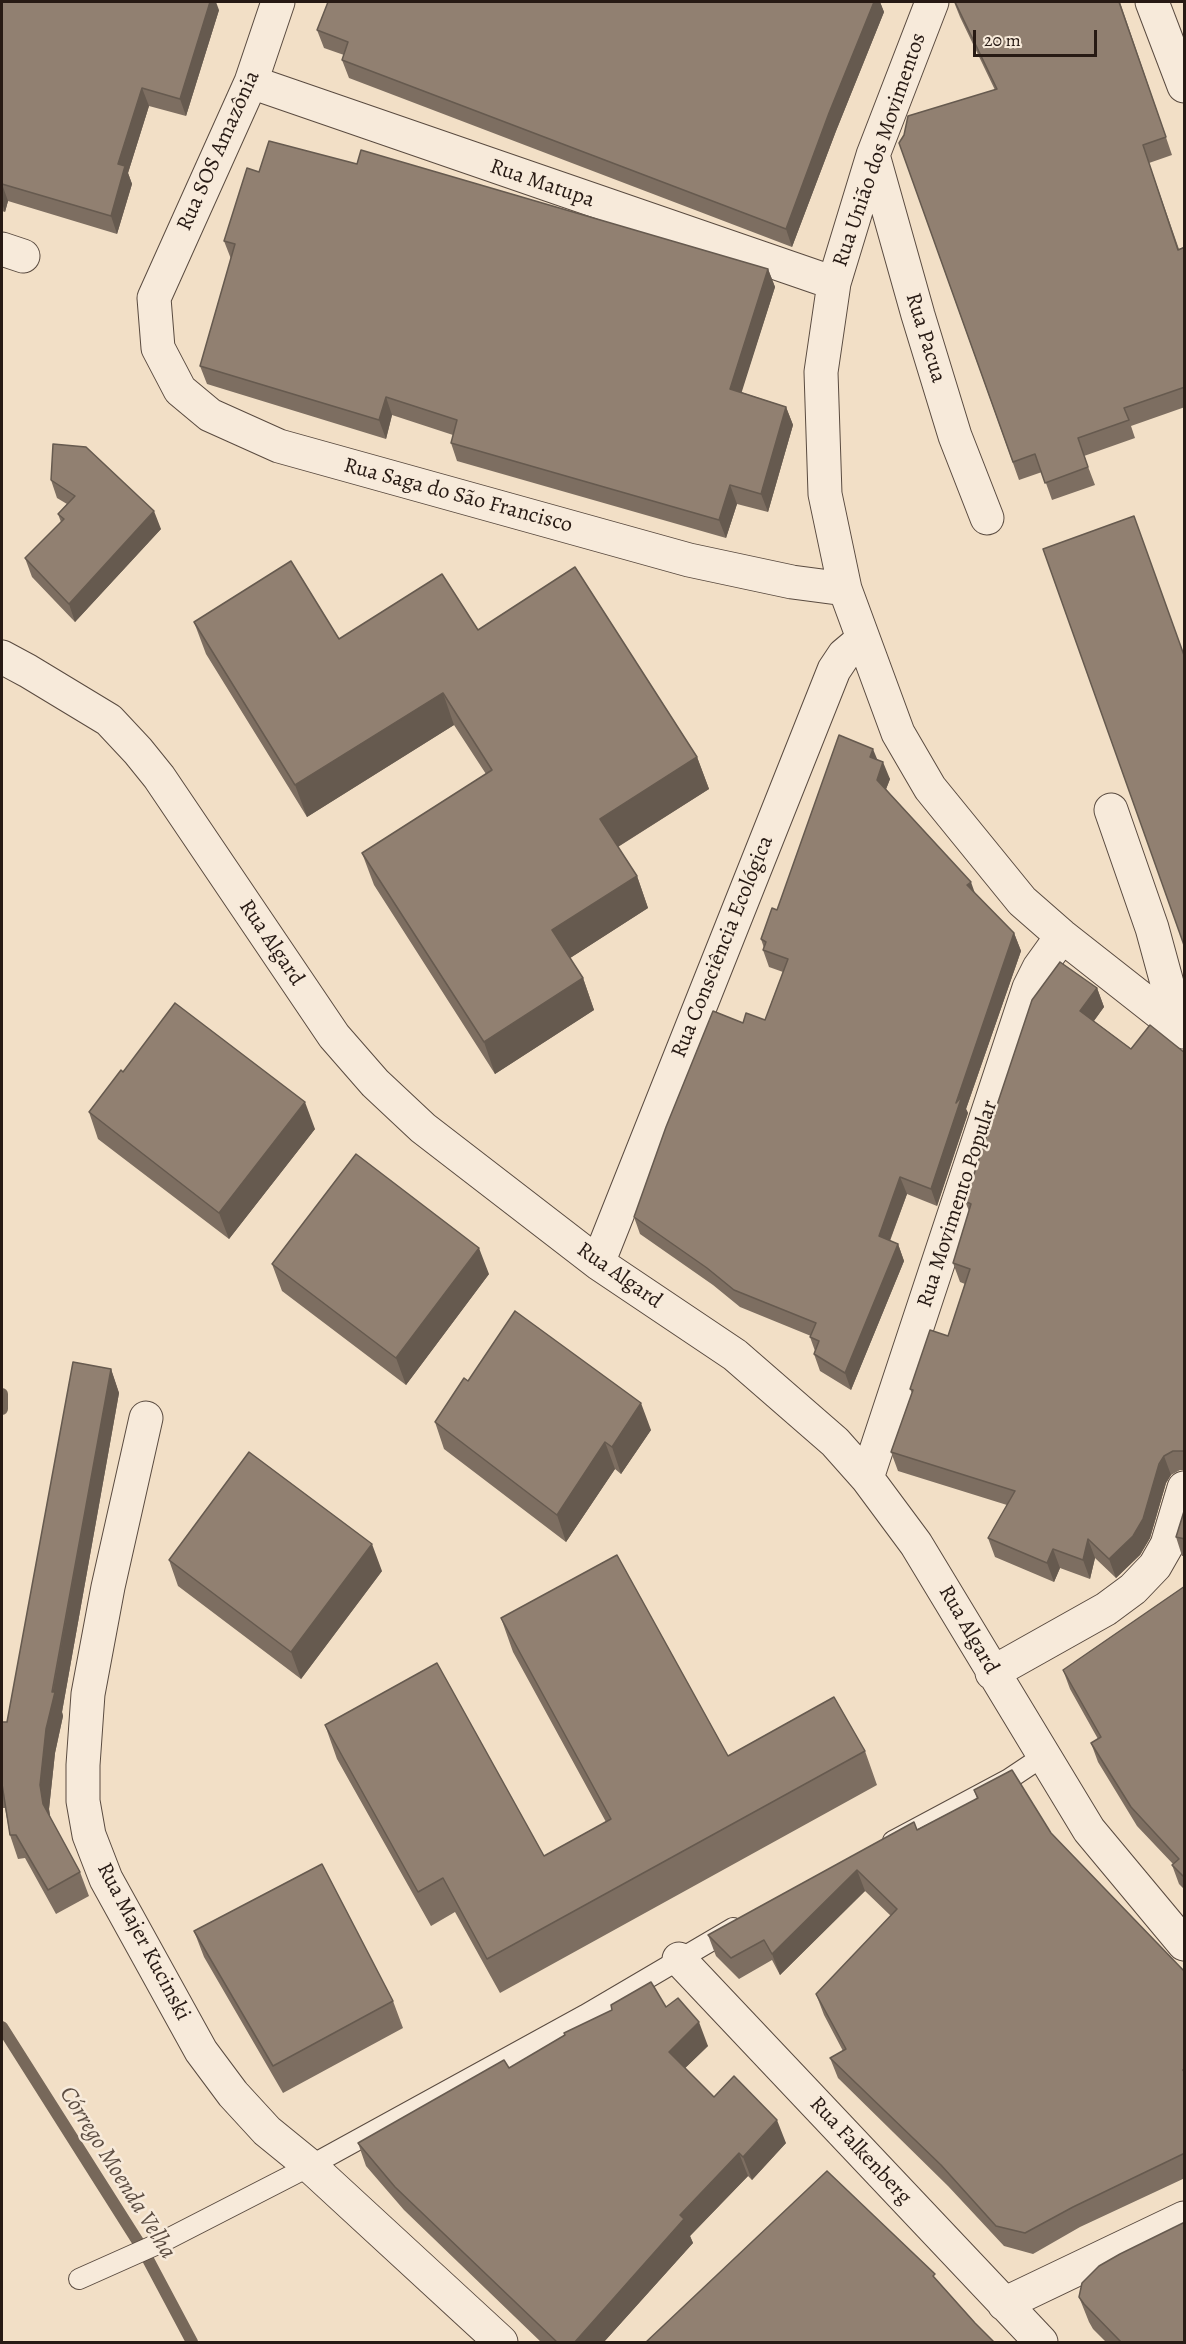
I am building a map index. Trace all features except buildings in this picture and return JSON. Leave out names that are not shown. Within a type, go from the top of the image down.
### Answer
[{"type":"street","name":"Rua União dos Movimentos","points":[[932,2],[873,155],[834,283],[821,372],[825,494],[845,589],[898,733],[930,788],[1022,901],[1062,936],[1182,1029]]},
{"type":"street","points":[[1152,2],[1185,86]]},
{"type":"street","name":"Rua SOS Amazônia","points":[[154,298],[251,82],[269,4]]},
{"type":"street","name":"Rua Matupa","points":[[251,82],[302,102],[834,283]]},
{"type":"street","name":"Rua Pacua","points":[[873,155],[955,436],[987,518]]},
{"type":"street","name":"Rua Saga do São Francisco","points":[[154,298],[158,348],[180,390],[210,415],[279,446],[689,560],[792,582],[845,589]]},
{"type":"street","name":"Rua Consciência Ecológica","points":[[598,1263],[818,708],[844,655],[863,639]]},
{"type":"street","name":"Rua Algard","points":[[2,657],[109,720],[138,751],[159,777],[334,1036],[375,1083],[423,1128],[598,1263],[735,1355],[835,1442],[867,1478],[916,1544],[1089,1830],[1185,1944]]},
{"type":"street","points":[[1111,810],[1152,928],[1182,1029]]},
{"type":"street","name":"Rua Movimento Popular","points":[[867,1478],[1029,988],[1039,968],[1062,936]]},
{"type":"street","name":"Rua Majer Kucinski","points":[[146,1418],[108,1587],[88,1694],[83,1801],[89,1835],[106,1879],[201,2051],[233,2094],[267,2131],[310,2166],[501,2343]]},
{"type":"street","points":[[992,1673],[1106,1610],[1133,1589],[1155,1566],[1167,1545],[1185,1488]]},
{"type":"street","name":"Rua Falkenberg","points":[[679,1959],[1041,2343]]},
{"type":"street","points":[[1004,2304],[1185,2218]]},
{"type":"lane","points":[[871,1852],[1009,1779],[1045,1755]]},
{"type":"lane","points":[[79,2279],[162,2242],[310,2166],[585,2015],[749,1920]]},
{"type":"waterway","name":"Córrego Moenda Velha","points":[[2,1394],[2,1409]]},
{"type":"waterway","name":"Córrego Moenda Velha","points":[[2,2027],[142,2248],[192,2342]]}]
